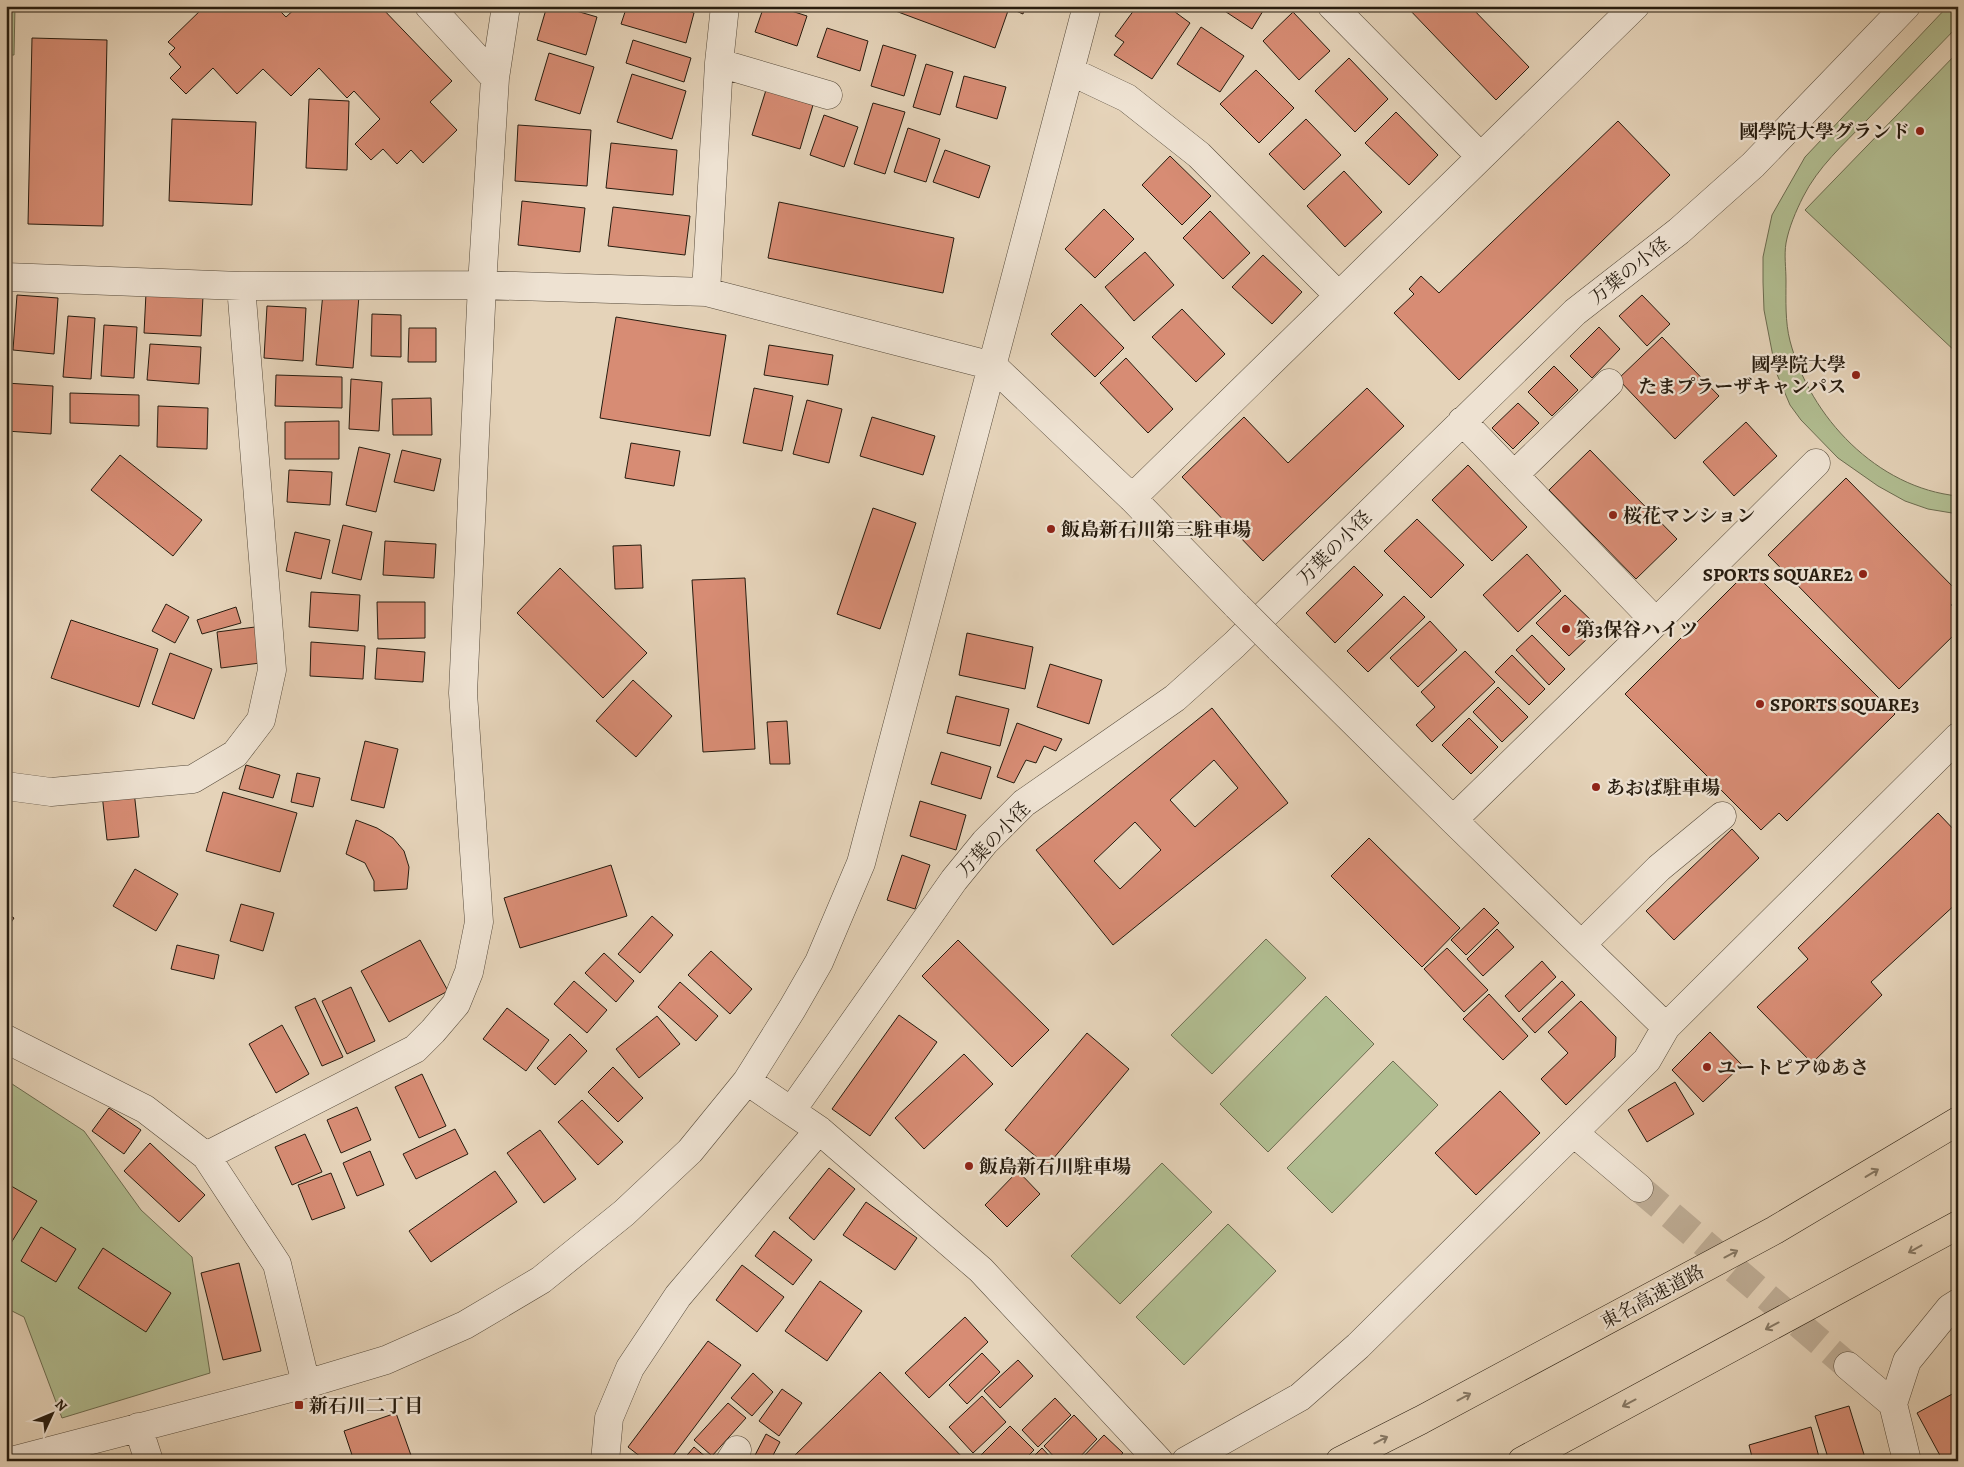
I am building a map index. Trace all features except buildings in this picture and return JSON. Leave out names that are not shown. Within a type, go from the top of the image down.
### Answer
[{"type":"highway","name":"東名高速道路","points":[[1340,1461],[1422,1420],[1776,1230],[1958,1121]]},
{"type":"highway","points":[[1522,1461],[1958,1225]]},
{"type":"street","points":[[429,6],[495,78]]},
{"type":"street","points":[[206,1156],[415,1049],[433,1032],[456,1004],[469,972],[479,922],[463,693],[482,285],[495,78],[506,6]]},
{"type":"street","points":[[706,292],[718,62],[725,6]]},
{"type":"street","points":[[11,1461],[306,1384],[386,1360],[465,1325],[541,1280],[624,1214],[690,1151],[747,1081],[819,962],[861,863],[1087,6]]},
{"type":"street","points":[[1332,6],[1480,156]]},
{"type":"street","points":[[1132,498],[1635,6]]},
{"type":"street","name":"万葉の小径","points":[[792,1110],[949,888],[985,842],[1024,803],[1175,698],[1269,612],[1575,312],[1679,231],[1753,165],[1906,6]]},
{"type":"street","points":[[718,62],[828,95]]},
{"type":"street","points":[[1070,71],[1127,98],[1199,155],[1338,295]]},
{"type":"street","points":[[6,277],[241,286],[482,285],[706,292],[993,366],[1132,498],[1279,648],[1666,1027]]},
{"type":"street","points":[[6,786],[51,792],[193,779],[235,754],[261,720],[272,670],[241,286]]},
{"type":"street","points":[[1514,475],[1609,383]]},
{"type":"street","points":[[1462,421],[1656,622]]},
{"type":"street","points":[[1453,820],[1816,463]]},
{"type":"street","points":[[1186,1461],[1218,1452],[1300,1397],[1344,1359],[1574,1133],[1646,1060],[1666,1027],[1958,737]]},
{"type":"street","points":[[1582,944],[1659,868],[1722,816]]},
{"type":"street","points":[[6,1039],[145,1109],[206,1156],[277,1264],[306,1384]]},
{"type":"street","points":[[747,1081],[819,1130],[981,1270],[1159,1461]]},
{"type":"street","points":[[605,1461],[609,1418],[630,1368],[678,1296],[819,1130]]},
{"type":"street","points":[[1574,1133],[1639,1188]]},
{"type":"street","points":[[1907,1461],[1893,1404],[1908,1361],[1950,1308],[1958,1303]]},
{"type":"street","points":[[1848,1366],[1893,1404]]},
{"type":"street","points":[[138,1427],[149,1461]]},
{"type":"green space","points":[[6,6],[15,6],[14,55],[6,55]]},
{"type":"green space","points":[[1948,6],[1958,6],[1958,26],[1816,176],[1803,197],[1793,219],[1786,243],[1785,257],[1788,334],[1800,369],[1813,396],[1851,444],[1875,463],[1900,479],[1928,490],[1958,496],[1958,514],[1928,509],[1905,501],[1878,486],[1838,458],[1801,420],[1790,405],[1776,372],[1764,310],[1763,282],[1763,257],[1772,215],[1805,157]]},
{"type":"green space","name":"國學院大學グランド","points":[[1958,52],[1958,354],[1805,210]]},
{"type":"green space","points":[[1266,939],[1306,978],[1212,1074],[1171,1035]]},
{"type":"green space","points":[[1326,996],[1374,1044],[1268,1152],[1220,1104]]},
{"type":"green space","points":[[1393,1061],[1438,1105],[1332,1213],[1287,1168]]},
{"type":"green space","points":[[6,1080],[84,1131],[141,1210],[192,1257],[210,1373],[62,1418],[24,1317],[6,1308]]},
{"type":"green space","points":[[1162,1163],[1212,1212],[1120,1304],[1071,1256]]},
{"type":"green space","points":[[1228,1224],[1276,1271],[1184,1365],[1136,1317]]},
{"type":"tunnel","points":[[1639,1188],[1848,1366]]},
{"type":"place","name":"國學院大學グランド","points":[[1920,131]]},
{"type":"place","name":"國學院大學 たまプラーザキャンパス","points":[[1856,375]]},
{"type":"place","name":"桜花マンション","points":[[1613,515]]},
{"type":"place","name":"飯島新石川第三駐車場","points":[[1051,529]]},
{"type":"place","name":"SPORTS SQUARE2","points":[[1863,574]]},
{"type":"place","name":"第3保谷ハイツ","points":[[1566,629]]},
{"type":"place","name":"SPORTS SQUARE3","points":[[1760,704]]},
{"type":"place","name":"あおば駐車場","points":[[1596,787]]},
{"type":"place","name":"ユートピアゆあさ","points":[[1707,1067]]},
{"type":"place","name":"飯島新石川駐車場","points":[[969,1166]]},
{"type":"place","name":"新石川二丁目","points":[[299,1405]]}]
